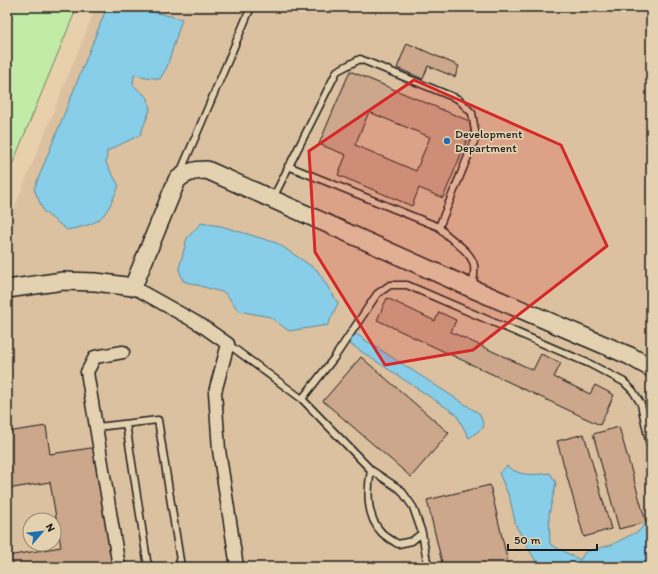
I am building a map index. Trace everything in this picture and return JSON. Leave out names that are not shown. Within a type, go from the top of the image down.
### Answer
[{"type":"street","points":[[133,287],[177,180],[186,173],[196,170],[207,170],[473,289],[630,356],[651,368]]},
{"type":"street","points":[[7,289],[63,281],[96,282],[133,287],[201,325],[228,344],[215,392],[219,450],[237,567]]},
{"type":"street","points":[[120,567],[87,372],[95,357],[123,352]]},
{"type":"lane","points":[[177,180],[251,7]]},
{"type":"lane","points":[[272,200],[337,71],[360,59],[458,99],[472,113],[476,137],[440,227]]},
{"type":"lane","points":[[288,166],[440,227],[445,235],[464,250],[474,265],[473,289]]},
{"type":"lane","points":[[302,399],[334,358],[377,294],[390,285],[407,285],[570,355],[624,382],[633,391],[641,404],[651,450]]},
{"type":"lane","points":[[228,344],[302,399],[371,470],[401,490],[412,507],[422,533],[428,567]]},
{"type":"lane","points":[[97,428],[158,420],[181,567]]},
{"type":"lane","points":[[126,424],[148,567]]},
{"type":"lane","points":[[371,470],[368,500],[373,518],[382,533],[398,544],[412,541],[422,533]]},
{"type":"highlighted area","points":[[414,80],[561,145],[607,246],[473,350],[385,365],[315,252],[309,151]]},
{"type":"shaded area","points":[[96,7],[651,7],[651,567],[7,567],[7,226]]},
{"type":"green space","points":[[7,7],[77,7],[7,177]]},
{"type":"water","points":[[107,7],[133,7],[182,19],[167,67],[160,79],[134,75],[133,85],[148,98],[150,110],[140,135],[107,151],[106,163],[119,186],[110,206],[101,218],[95,222],[67,230],[44,212],[34,189]]},
{"type":"water","points":[[201,223],[221,226],[277,243],[317,270],[338,303],[328,325],[289,331],[270,317],[239,311],[225,293],[183,281],[179,269],[187,238]]},
{"type":"water","points":[[353,332],[480,414],[484,427],[469,438],[456,414],[350,344],[347,338]]},
{"type":"water","points":[[507,466],[512,470],[523,474],[533,475],[550,473],[556,483],[549,514],[550,544],[580,560],[585,552],[611,545],[639,531],[651,517],[651,567],[539,567],[516,526],[510,499],[499,473]]},
{"type":"building","points":[[407,43],[459,66],[455,77],[428,66],[423,79],[397,68]]},
{"type":"building","name":"Development Department","points":[[350,71],[474,123],[443,198],[419,188],[412,206],[338,175],[346,155],[319,144]],"holes":[[[369,112],[430,137],[416,171],[355,145]]]},
{"type":"building","points":[[387,298],[435,321],[439,312],[456,320],[451,332],[533,370],[541,354],[561,363],[554,377],[590,394],[595,385],[614,395],[600,425],[377,320]]},
{"type":"building","points":[[361,357],[449,433],[411,477],[323,401]]},
{"type":"building","points":[[46,426],[50,454],[98,447],[116,567],[7,567],[7,556],[31,552],[62,552],[62,512],[55,512],[50,482],[7,489],[7,432]]},
{"type":"building","points":[[619,427],[646,522],[619,529],[593,434]]},
{"type":"building","points":[[584,434],[611,529],[584,537],[557,441]]},
{"type":"building","points":[[490,485],[509,567],[443,567],[427,500]]},
{"type":"place","name":"Development Department","points":[[447,141]]}]
